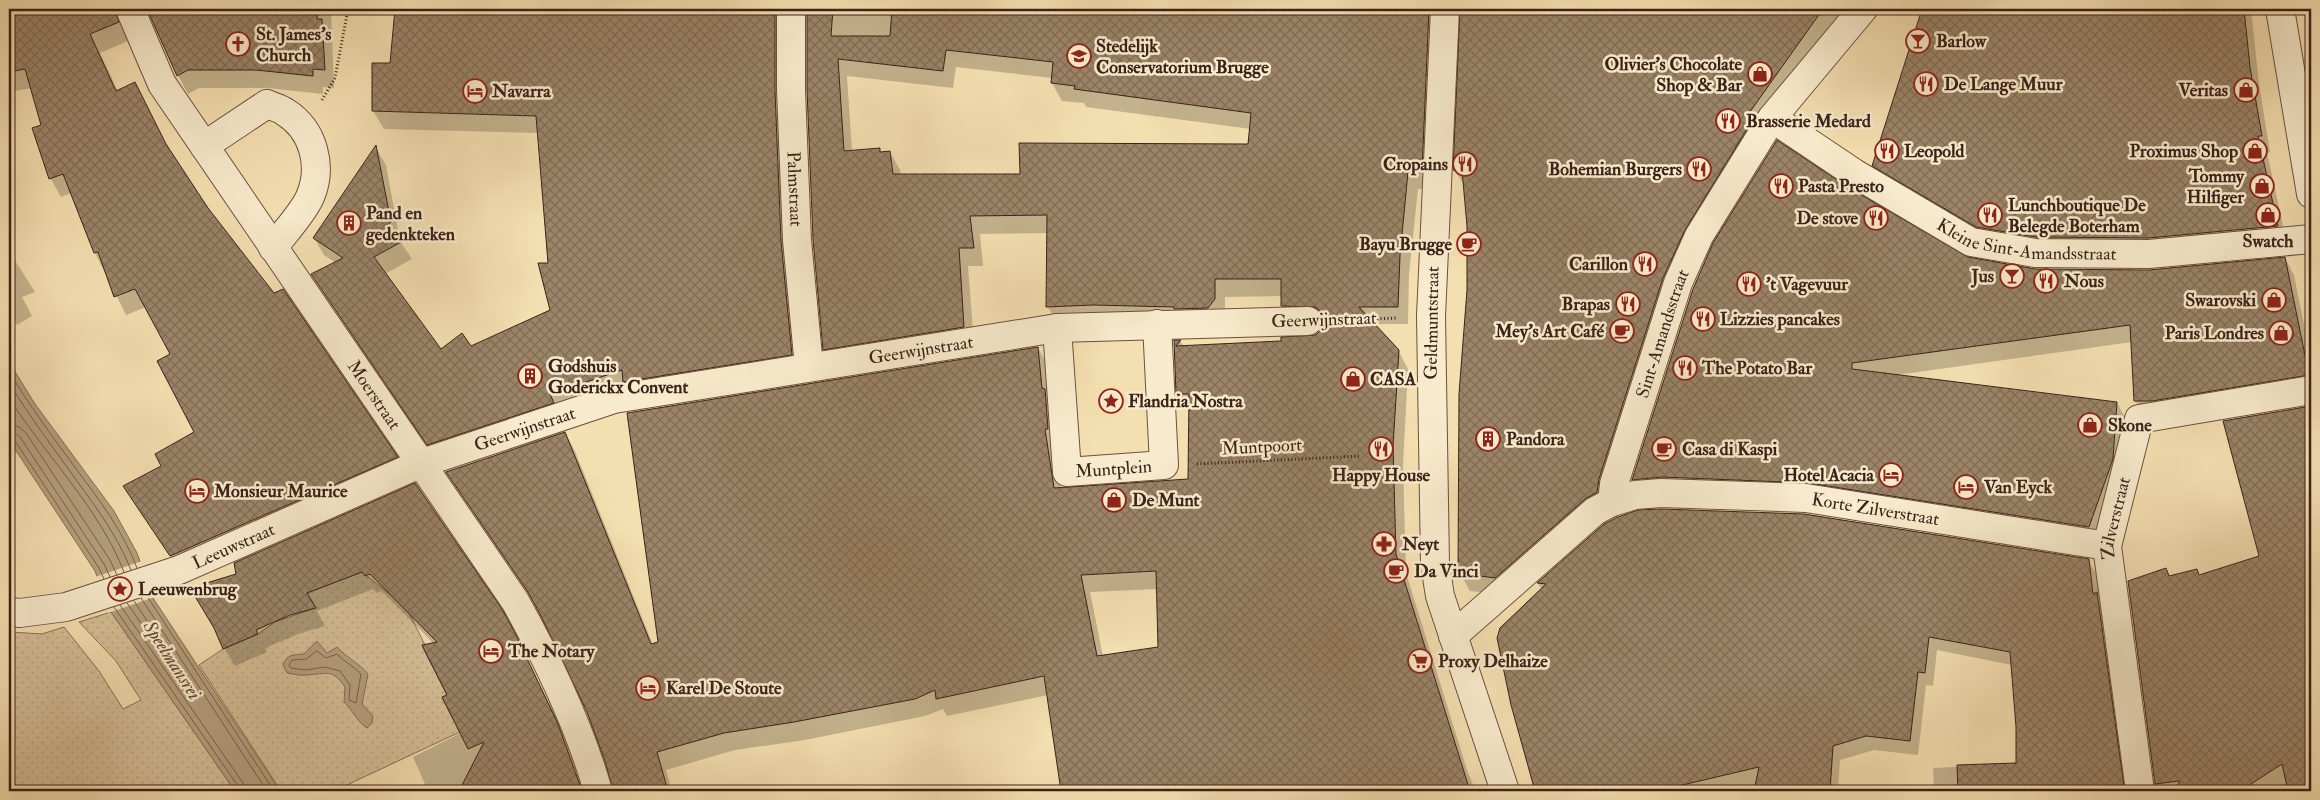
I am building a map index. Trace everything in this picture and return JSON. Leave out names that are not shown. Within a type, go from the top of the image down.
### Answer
[{"type":"street","name":"Moerstraat","points":[[130,9],[162,84],[515,601],[542,649],[576,726],[589,758],[598,791]]},
{"type":"street","name":"Palmstraat","points":[[791,9],[791,90],[796,230],[809,367]]},
{"type":"street","name":"Geldmuntstraat","points":[[1445,9],[1431,316],[1435,564],[1440,596],[1505,791]]},
{"type":"street","name":"Sint-Amandsstraat","points":[[1612,502],[1614,484],[1678,283],[1699,236],[1772,118],[1863,9]]},
{"type":"street","points":[[2280,9],[2307,144],[2311,194]]},
{"type":"street","points":[[204,146],[267,104],[285,111],[301,125],[312,143],[317,171],[310,198],[274,248]]},
{"type":"street","name":"Kleine Sint-Amandsstraat","points":[[1772,118],[1854,173],[1971,242],[2035,253],[2149,254],[2311,238]]},
{"type":"street","name":"Geerwijnstraat","points":[[422,463],[614,399],[809,367],[1057,328],[1308,321]]},
{"type":"street","name":"Muntplein","points":[[1057,328],[1067,472],[1164,466],[1157,324]]},
{"type":"street","name":"Zilverstraat","points":[[2140,791],[2108,546],[2139,419],[2311,390]]},
{"type":"street","name":"Leeuwstraat","points":[[9,612],[20,613],[66,608],[179,570],[422,463]]},
{"type":"street","name":"Korte Zilverstraat","points":[[1612,502],[1635,495],[1661,493],[1806,498],[2108,546]]},
{"type":"street","points":[[1453,636],[1595,511],[1612,502]]},
{"type":"path","points":[[301,125],[328,93],[335,78],[348,9]]},
{"type":"path","name":"Geerwijnstraat","points":[[1308,321],[1431,316]]},
{"type":"path","name":"Muntpoort","points":[[1164,466],[1361,456]]},
{"type":"shaded area","points":[[362,572],[392,596],[409,613],[425,645],[422,646],[447,695],[442,698],[460,732],[334,791],[281,791],[199,665],[223,649],[258,634],[275,622],[315,608],[307,593]]},
{"type":"shaded area","points":[[111,612],[235,791],[9,791],[9,655],[11,632],[42,634],[64,627],[99,671],[123,709],[141,700],[116,661],[79,622]]},
{"type":"water","name":"Speelmansrei","points":[[9,362],[35,404],[114,511],[137,553],[153,598],[280,791],[235,791],[111,612],[95,571],[9,440]]},
{"type":"water","points":[[317,641],[327,653],[337,647],[368,674],[362,704],[373,716],[372,723],[367,728],[360,723],[344,702],[345,687],[336,677],[324,673],[302,675],[287,673],[283,665],[286,659],[291,656],[304,654]]},
{"type":"pier","points":[[142,561],[155,597],[108,613],[95,577]]},
{"type":"building","points":[[9,9],[115,9],[119,22],[90,34],[116,91],[135,82],[166,144],[208,208],[274,293],[283,289],[398,457],[170,556],[123,486],[161,466],[155,454],[194,432],[157,361],[170,354],[135,289],[114,297],[98,252],[94,253],[63,174],[49,179],[32,128],[41,125],[25,69],[9,72]]},
{"type":"building","name":"St. James's Church","points":[[147,9],[318,9],[317,19],[322,19],[325,70],[313,69],[313,76],[256,70],[188,70],[177,76]]},
{"type":"building","points":[[395,9],[775,9],[775,91],[781,241],[792,355],[623,382],[622,370],[550,394],[554,403],[427,445],[311,274],[343,258],[313,238],[376,145],[391,222],[384,228],[403,241],[374,257],[441,349],[462,333],[471,346],[550,310],[538,263],[548,263],[536,116],[372,111],[372,63],[390,63]]},
{"type":"building","points":[[807,9],[833,9],[831,36],[890,36],[892,9],[1429,9],[1422,171],[1408,172],[1400,255],[1398,307],[1359,307],[1399,350],[1393,446],[1396,554],[1470,791],[1061,791],[1044,676],[936,699],[935,690],[915,699],[724,733],[657,752],[668,791],[613,791],[605,761],[587,712],[541,616],[528,592],[446,472],[565,432],[651,644],[658,642],[627,413],[1038,347],[1042,388],[1045,389],[1048,429],[1045,429],[1054,488],[1188,479],[1189,394],[1176,394],[1174,340],[1181,340],[1176,346],[1281,341],[1281,337],[1316,335],[1322,328],[1324,320],[1322,313],[1315,307],[1281,306],[1281,279],[1215,279],[1215,299],[1208,308],[1174,309],[1174,307],[1093,305],[1046,307],[1047,215],[970,216],[974,248],[959,248],[964,327],[823,350],[813,239],[807,90]],"holes":[[[946,50],[1053,62],[1051,83],[1075,86],[1074,89],[1251,113],[1248,144],[1019,143],[1020,174],[893,174],[890,151],[880,152],[880,148],[844,151],[838,59],[943,71]],[[1156,571],[1158,647],[1097,656],[1081,575]]]},
{"type":"building","points":[[1460,9],[1823,9],[1747,116],[1753,119],[1685,230],[1663,278],[1599,479],[1597,492],[1585,499],[1495,578],[1458,573],[1459,394],[1467,290],[1467,226],[1462,170],[1453,170]]},
{"type":"building","points":[[1922,9],[2244,9],[2250,67],[2262,136],[2258,136],[2278,226],[2148,238],[2036,237],[1976,227],[1872,166]]},
{"type":"building","points":[[1777,140],[1846,186],[1968,257],[2035,269],[2149,270],[2285,257],[2309,375],[2152,401],[2134,401],[2130,325],[1852,363],[1852,369],[2117,402],[2113,459],[2089,527],[1808,483],[1662,477],[1632,480],[1693,289],[1713,243]]},
{"type":"building","points":[[2311,406],[2311,791],[2288,791],[2282,764],[2240,791],[2178,791],[2179,781],[2155,784],[2128,581],[2166,568],[2169,576],[2197,569],[2199,575],[2259,556],[2223,421]]},
{"type":"building","points":[[415,483],[502,609],[514,631],[558,724],[582,791],[459,791],[484,742],[468,749],[442,697],[447,695],[422,645],[437,642],[370,574],[365,576],[362,572],[307,593],[316,608],[290,615],[256,630],[258,634],[223,649],[214,628],[190,588],[236,574],[234,563]]},
{"type":"building","points":[[1661,509],[1804,514],[2089,559],[2093,594],[2097,592],[2124,786],[2115,787],[2116,791],[1958,791],[1957,765],[2016,763],[2016,727],[2010,652],[1929,637],[1925,673],[1918,672],[1910,741],[1866,736],[1833,746],[1830,791],[1754,791],[1759,767],[1657,791],[1535,791],[1511,705],[1497,638],[1500,628],[1546,584],[1537,583],[1604,524],[1638,510]]},
{"type":"place","name":"Barlow","points":[[1918,41]]},
{"type":"place","name":"St. James's Church","points":[[238,44]]},
{"type":"place","name":"Stedelijk Conservatorium Brugge","points":[[1079,56]]},
{"type":"place","name":"Olivier's Chocolate Shop & Bar","points":[[1760,74]]},
{"type":"place","name":"De Lange Muur","points":[[1926,84]]},
{"type":"place","name":"Veritas","points":[[2246,90]]},
{"type":"place","name":"Navarra","points":[[475,91]]},
{"type":"place","name":"Brasserie Medard","points":[[1728,121]]},
{"type":"place","name":"Leopold","points":[[1887,151]]},
{"type":"place","name":"Proximus Shop","points":[[2255,151]]},
{"type":"place","name":"Cropains","points":[[1465,164]]},
{"type":"place","name":"Bohemian Burgers","points":[[1699,169]]},
{"type":"place","name":"Pasta Presto","points":[[1781,186]]},
{"type":"place","name":"Tommy Hilfiger","points":[[2262,186]]},
{"type":"place","name":"Lunchboutique De Belegde Boterham","points":[[1990,215]]},
{"type":"place","name":"Swatch","points":[[2268,215]]},
{"type":"place","name":"De stove","points":[[1876,218]]},
{"type":"place","name":"Pand en gedenkteken","points":[[349,223]]},
{"type":"place","name":"Bayu Brugge","points":[[1469,244]]},
{"type":"place","name":"Carillon","points":[[1645,264]]},
{"type":"place","name":"Jus","points":[[2012,276]]},
{"type":"place","name":"Nous","points":[[2046,281]]},
{"type":"place","name":"'t Vagevuur","points":[[1749,284]]},
{"type":"place","name":"Swarovski","points":[[2274,300]]},
{"type":"place","name":"Brapas","points":[[1628,304]]},
{"type":"place","name":"Lizzies pancakes","points":[[1703,319]]},
{"type":"place","name":"Mey's Art Café","points":[[1622,331]]},
{"type":"place","name":"Paris Londres","points":[[2281,333]]},
{"type":"place","name":"The Potato Bar","points":[[1685,368]]},
{"type":"place","name":"Godshuis Goderickx Convent","points":[[530,376]]},
{"type":"place","name":"CASA","points":[[1353,379]]},
{"type":"place","name":"Flandria Nostra","points":[[1111,401]]},
{"type":"place","name":"Skone","points":[[2090,425]]},
{"type":"place","name":"Pandora","points":[[1488,439]]},
{"type":"place","name":"Happy House","points":[[1381,449]]},
{"type":"place","name":"Casa di Kaspi","points":[[1664,449]]},
{"type":"place","name":"Hotel Acacia","points":[[1891,475]]},
{"type":"place","name":"Van Eyck","points":[[1966,487]]},
{"type":"place","name":"Monsieur Maurice","points":[[197,491]]},
{"type":"place","name":"De Munt","points":[[1114,500]]},
{"type":"place","name":"Neyt","points":[[1384,544]]},
{"type":"place","name":"Da Vinci","points":[[1396,571]]},
{"type":"place","name":"Leeuwenbrug","points":[[120,589]]},
{"type":"place","name":"The Notary","points":[[491,651]]},
{"type":"place","name":"Proxy Delhaize","points":[[1420,661]]},
{"type":"place","name":"Karel De Stoute","points":[[648,688]]}]
